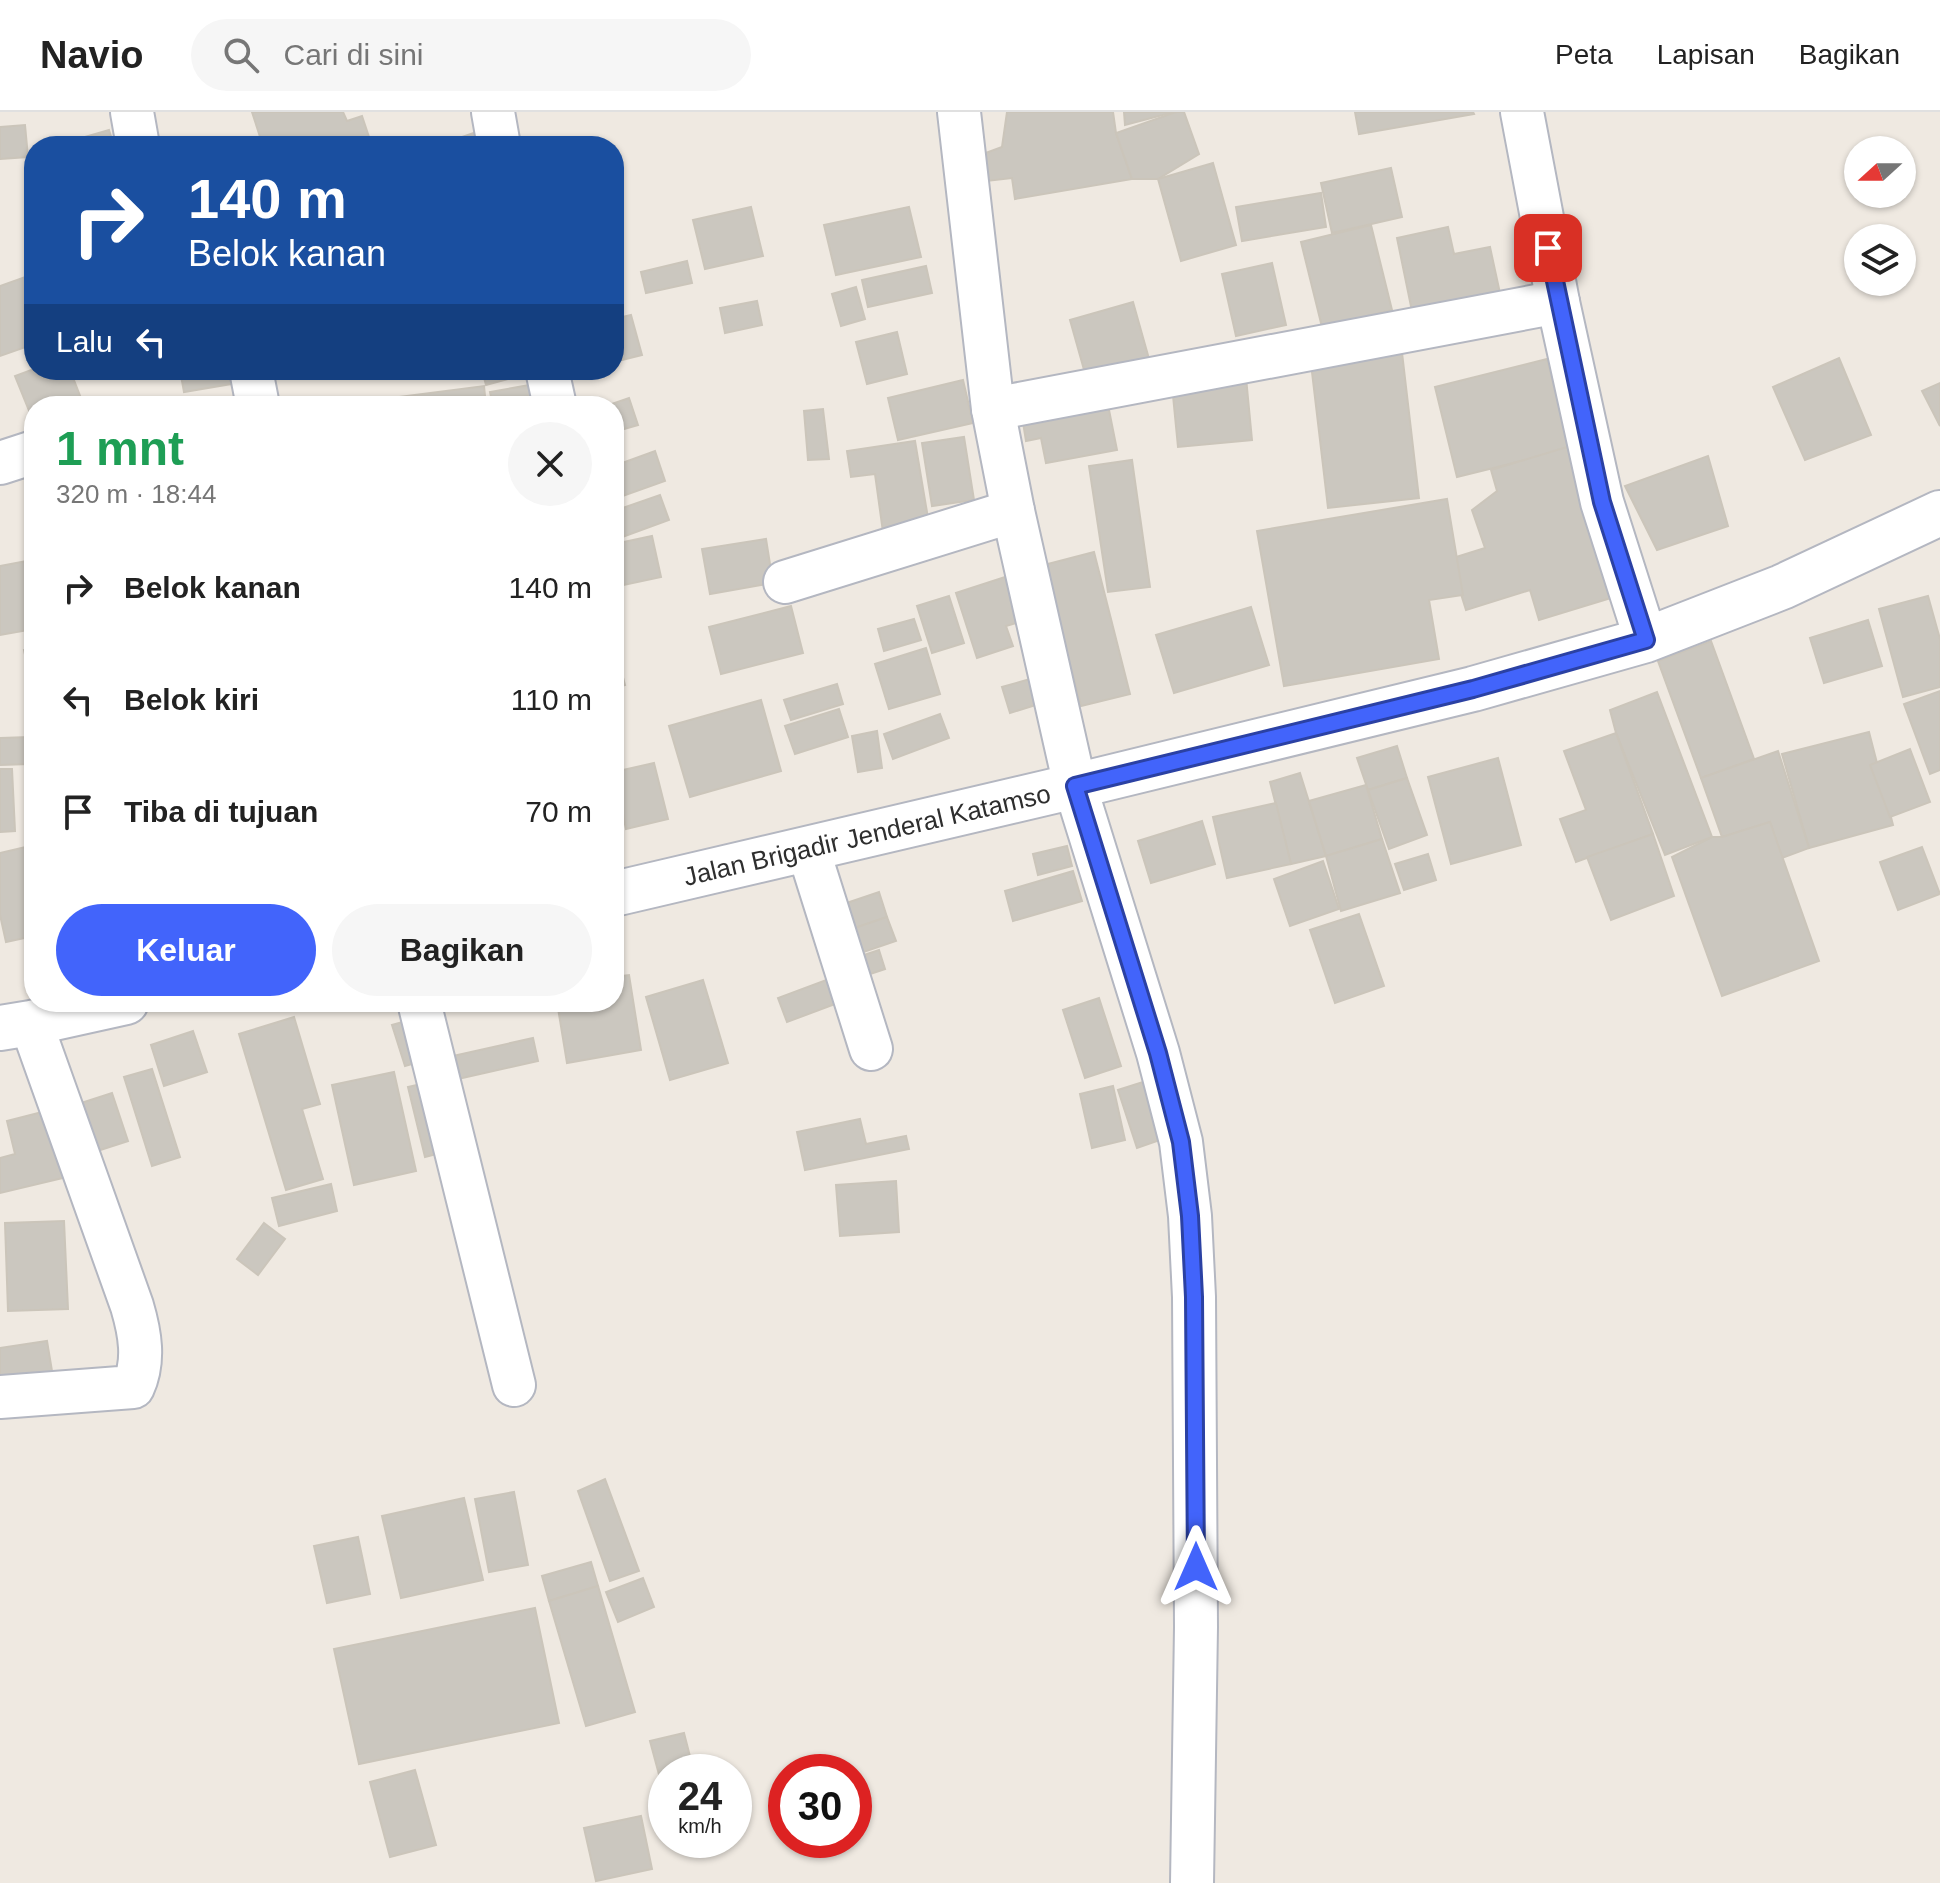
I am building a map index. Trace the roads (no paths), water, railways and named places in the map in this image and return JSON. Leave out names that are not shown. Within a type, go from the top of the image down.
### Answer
[{"type":"main road","name":"Jalan Brigadir Jenderal Katamso","points":[[624,892],[1473,689],[1646,640],[1782,587],[1940,513]]},
{"type":"main road","points":[[15,1026],[80,1012]]},
{"type":"street","points":[[132,112],[136,136]]},
{"type":"street","points":[[493,112],[497,136]]},
{"type":"street","points":[[959,112],[993,409],[1013,511],[1075,786],[1158,1053],[1181,1142],[1190,1216],[1194,1297],[1196,1627],[1192,1883]]},
{"type":"street","points":[[1522,112],[1558,302],[1602,502],[1646,640]]},
{"type":"street","points":[[993,409],[1558,302]]},
{"type":"street","points":[[0,463],[24,455]]},
{"type":"street","points":[[785,582],[1013,511]]},
{"type":"street","points":[[808,849],[871,1049]]},
{"type":"street","points":[[421,1012],[514,1385]]},
{"type":"street","points":[[0,1397],[133,1387],[139,1373],[139,1330],[132,1306],[15,1026]]}]
